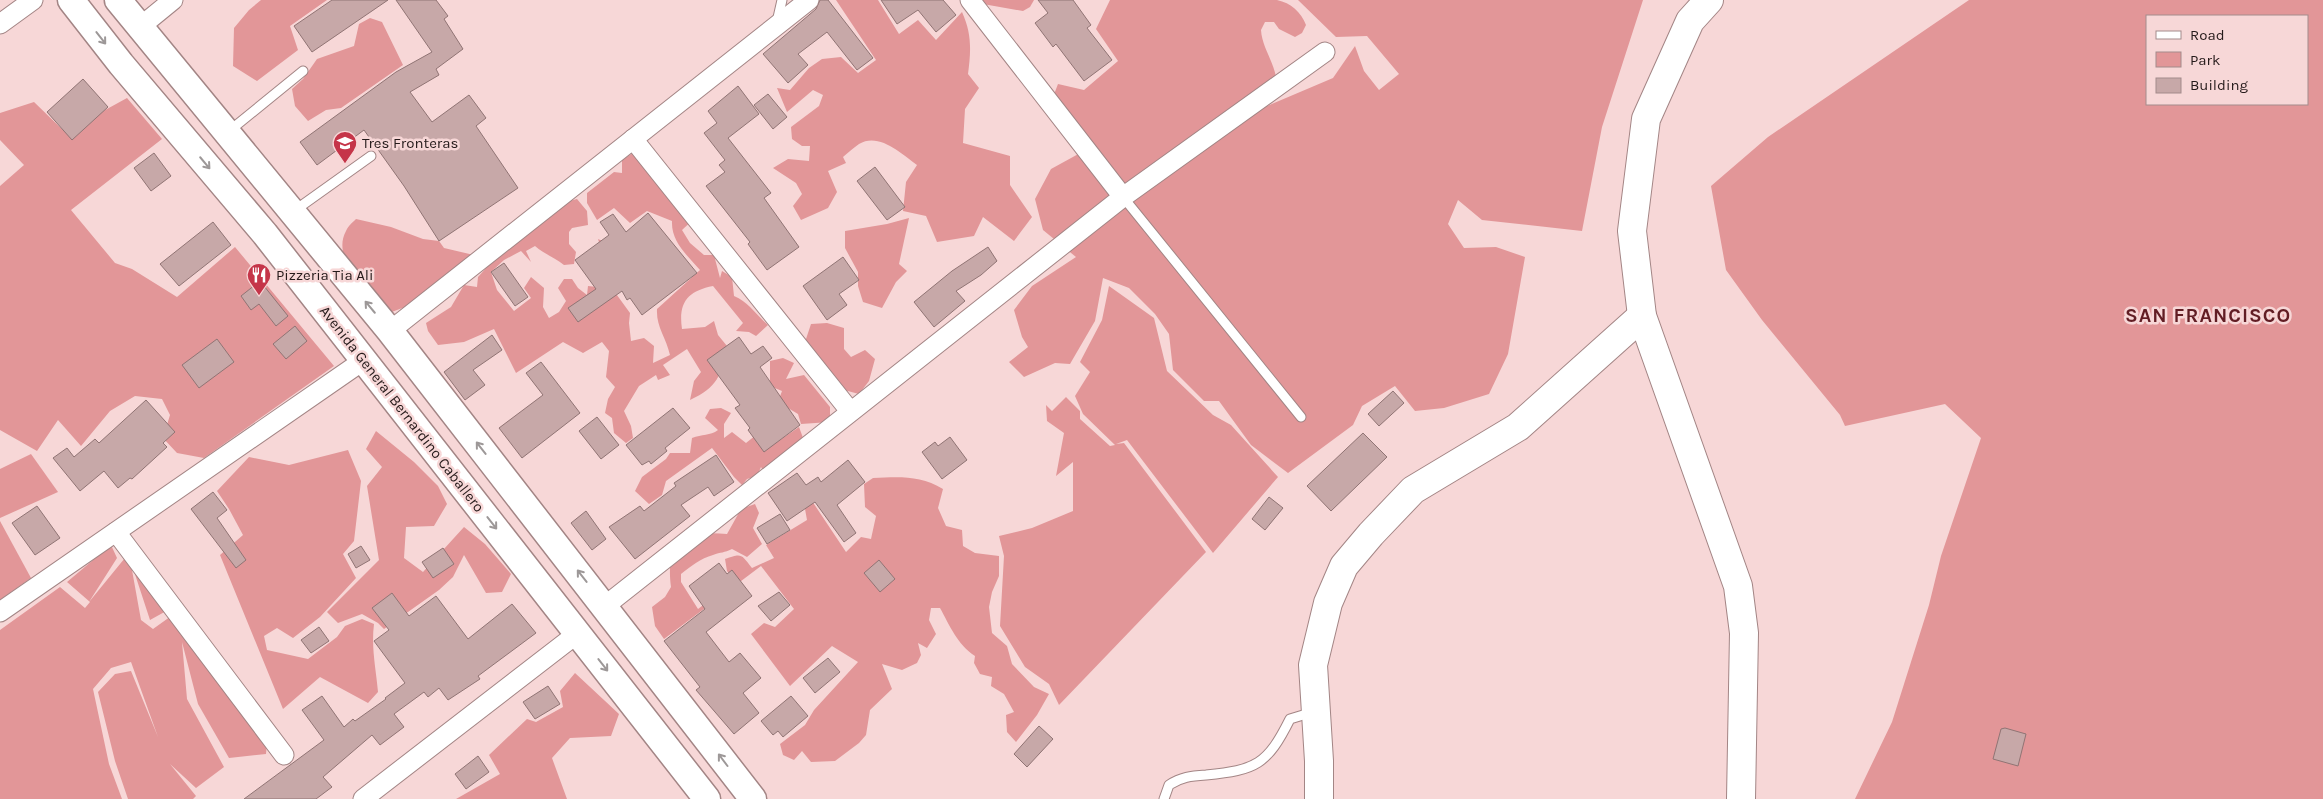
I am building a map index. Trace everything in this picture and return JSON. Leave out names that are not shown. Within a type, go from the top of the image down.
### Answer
[{"type":"highway","points":[[1709,0],[1690,21],[1646,119],[1632,231],[1642,316],[1738,586],[1744,633],[1741,799]]},
{"type":"highway","points":[[1319,799],[1313,665],[1328,603],[1344,566],[1371,534],[1413,490],[1518,427],[1642,316]]},
{"type":"main road","name":"Avenida General Bernardino Caballero","points":[[71,0],[121,64],[265,234],[707,799]]},
{"type":"main road","points":[[118,0],[390,331],[753,799]]},
{"type":"street","points":[[0,24],[33,0]]},
{"type":"street","points":[[140,27],[173,0]]},
{"type":"street","points":[[390,331],[809,0]]},
{"type":"street","points":[[970,0],[1123,197]]},
{"type":"street","points":[[605,606],[1123,197],[1325,52]]},
{"type":"street","points":[[633,139],[850,411]]},
{"type":"street","points":[[0,612],[364,360]]},
{"type":"street","points":[[116,532],[284,755]]},
{"type":"street","points":[[363,799],[578,633]]},
{"type":"lane","points":[[776,26],[782,0]]},
{"type":"lane","points":[[228,132],[304,71]]},
{"type":"lane","points":[[294,212],[371,156]]},
{"type":"lane","points":[[1123,197],[1301,417]]},
{"type":"lane","points":[[1164,799],[1169,785],[1181,777],[1235,772],[1258,764],[1272,751],[1290,719],[1316,712]]},
{"type":"green space","points":[[261,0],[327,0],[290,26],[298,50],[257,81],[233,66],[234,28],[249,10]]},
{"type":"green space","points":[[836,0],[878,0],[899,34],[918,20],[936,40],[962,12],[968,28],[970,43],[968,74],[979,88],[965,109],[963,143],[1010,156],[1010,185],[1032,217],[1014,241],[983,217],[974,236],[937,242],[926,216],[903,211],[906,182],[917,165],[890,146],[874,141],[859,144],[843,157],[846,163],[828,171],[837,192],[828,208],[801,220],[793,206],[802,194],[796,183],[773,168],[788,159],[809,161],[810,146],[802,146],[792,139],[791,127],[819,106],[823,95],[813,90],[787,112],[777,88],[790,90],[809,68],[822,59],[841,57],[858,73],[876,60]]},
{"type":"green space","points":[[980,0],[1034,0],[1030,7],[1023,11],[983,4]]},
{"type":"green space","points":[[1110,0],[1277,0],[1291,6],[1298,12],[1306,25],[1302,33],[1295,37],[1279,29],[1274,22],[1265,22],[1261,30],[1263,42],[1276,77],[1256,101],[1267,106],[1333,78],[1355,46],[1364,71],[1379,90],[1399,74],[1367,36],[1336,37],[1298,0],[1643,0],[1602,127],[1582,231],[1482,220],[1458,200],[1448,224],[1464,248],[1496,247],[1525,257],[1508,354],[1489,394],[1444,408],[1415,411],[1395,386],[1362,406],[1353,425],[1288,473],[1251,445],[1219,401],[1204,401],[1173,370],[1169,334],[1155,314],[1129,288],[1103,278],[1095,321],[1070,364],[1055,363],[1024,377],[1009,362],[1028,347],[1022,337],[1014,310],[1032,286],[1076,257],[1043,230],[1035,199],[1051,169],[1082,152],[1053,97],[1058,84],[1084,90],[1118,61],[1096,29]]},
{"type":"green space","points":[[1969,0],[2323,0],[2323,799],[1855,799],[1892,722],[1929,605],[1941,556],[1981,438],[1945,404],[1845,426],[1840,415],[1762,320],[1726,270],[1711,186],[1768,137]]},
{"type":"green space","points":[[370,18],[382,22],[403,65],[341,108],[326,110],[308,121],[295,106],[292,89],[303,79],[317,59],[354,46],[359,24]]},
{"type":"green space","points":[[127,98],[162,139],[71,210],[115,263],[132,269],[177,297],[235,247],[334,366],[204,458],[177,453],[163,438],[170,415],[162,399],[135,396],[110,411],[81,446],[58,420],[37,451],[0,430],[0,186],[24,165],[0,140],[0,113],[34,102],[65,132]]},
{"type":"green space","points":[[636,151],[696,217],[682,230],[690,243],[704,255],[714,255],[720,278],[722,271],[732,277],[734,296],[748,305],[768,325],[756,336],[749,332],[736,331],[743,323],[713,286],[704,288],[691,295],[683,305],[682,329],[705,327],[714,321],[718,335],[727,346],[720,373],[707,390],[690,400],[694,381],[701,372],[687,349],[663,365],[670,375],[658,380],[656,375],[639,386],[624,411],[631,426],[633,438],[626,443],[614,433],[612,418],[605,413],[608,399],[615,387],[606,377],[609,351],[602,342],[583,353],[563,342],[516,373],[494,329],[464,342],[438,345],[428,331],[426,323],[451,307],[464,285],[477,287],[478,277],[508,244],[558,204],[577,199],[587,211],[588,225],[572,228],[569,232],[569,244],[576,252],[574,264],[564,265],[535,246],[526,251],[531,262],[521,251],[504,260],[491,272],[497,290],[514,311],[531,298],[524,288],[531,277],[544,288],[543,307],[549,318],[559,312],[566,301],[558,288],[564,279],[572,279],[578,288],[587,295],[588,286],[597,287],[602,252],[598,239],[609,244],[614,291],[630,313],[631,341],[644,338],[654,346],[653,363],[670,355],[658,321],[657,309],[700,270],[677,242],[672,229],[672,221],[647,211],[630,223],[614,208],[597,220],[587,203],[587,193],[614,172],[622,173],[622,160]]},
{"type":"green space","points":[[909,218],[899,264],[907,271],[896,282],[882,308],[863,302],[858,286],[858,272],[845,248],[845,231],[887,224]]},
{"type":"green space","points":[[356,219],[391,227],[423,239],[439,241],[444,248],[478,256],[405,307],[389,313],[363,287],[343,254],[343,242],[346,231]]},
{"type":"green space","points":[[1109,286],[1154,318],[1167,371],[1213,415],[1231,425],[1278,477],[1213,553],[1127,440],[1116,444],[1124,443],[1206,552],[1059,705],[1049,684],[1025,667],[1000,626],[1004,556],[999,536],[1032,528],[1073,511],[1073,462],[1056,476],[1064,433],[1047,421],[1046,405],[1052,411],[1066,397],[1080,411],[1080,419],[1110,446],[1115,445],[1083,414],[1075,396],[1090,372],[1080,362],[1102,320]]},
{"type":"green space","points":[[827,323],[844,328],[844,349],[851,357],[865,350],[875,359],[869,381],[859,394],[844,390],[805,342],[811,324]]},
{"type":"green space","points":[[783,358],[794,363],[786,379],[804,375],[830,407],[830,422],[801,424],[798,414],[778,402],[782,391],[770,386],[770,361]]},
{"type":"green space","points":[[721,408],[731,413],[724,424],[724,438],[732,432],[746,443],[756,435],[770,435],[777,442],[799,427],[806,446],[765,474],[761,467],[757,476],[747,479],[742,485],[712,448],[666,481],[662,495],[649,504],[635,491],[642,477],[666,459],[670,453],[690,453],[692,438],[718,430],[705,418],[710,409]]},
{"type":"green space","points":[[376,431],[414,462],[438,486],[447,504],[434,526],[406,527],[404,558],[423,572],[464,527],[485,544],[511,574],[502,592],[486,593],[464,555],[453,577],[439,590],[384,629],[378,623],[362,614],[338,623],[327,612],[379,560],[367,486],[382,467],[366,449]]},
{"type":"green space","points":[[348,450],[361,481],[354,541],[343,554],[356,578],[320,617],[293,638],[277,628],[264,636],[267,650],[308,659],[337,637],[345,626],[362,619],[374,624],[373,650],[378,692],[368,703],[320,677],[283,709],[220,555],[243,535],[217,491],[249,457],[289,465]]},
{"type":"green space","points":[[31,454],[58,492],[0,518],[0,469]]},
{"type":"green space","points":[[901,477],[918,479],[943,489],[938,508],[946,526],[962,530],[963,546],[975,553],[999,556],[999,576],[992,592],[989,607],[992,633],[1007,646],[1012,664],[1034,687],[1049,694],[1037,715],[1016,742],[1007,732],[1006,715],[1014,712],[1004,694],[991,686],[992,677],[980,674],[974,663],[975,656],[963,646],[940,608],[931,608],[929,620],[936,634],[927,648],[918,643],[921,655],[917,663],[902,670],[882,664],[892,689],[870,710],[866,735],[859,743],[835,761],[811,762],[802,751],[794,760],[783,755],[780,744],[805,725],[814,710],[858,662],[832,646],[790,686],[751,634],[764,623],[775,627],[794,609],[761,566],[664,639],[655,626],[652,607],[665,597],[671,587],[671,559],[675,549],[681,542],[699,534],[727,534],[741,509],[755,504],[759,513],[753,528],[762,544],[747,557],[732,549],[704,558],[681,574],[681,582],[698,609],[735,581],[727,571],[725,559],[741,556],[752,568],[774,558],[766,545],[807,520],[805,509],[797,500],[810,498],[846,552],[861,537],[871,539],[876,516],[865,507],[864,484],[873,478]]},
{"type":"green space","points":[[0,521],[31,578],[0,600]]},
{"type":"green space","points":[[111,545],[117,558],[89,601],[67,582]]},
{"type":"green space","points":[[129,553],[168,610],[150,620],[130,559],[141,620],[153,629],[174,614],[181,626],[182,635],[268,729],[266,754],[229,758],[198,704],[182,642],[187,699],[224,767],[196,788],[170,764],[196,796],[193,799],[128,799],[115,761],[98,692],[115,674],[131,671],[158,737],[131,662],[111,668],[93,689],[109,764],[122,799],[0,799],[0,630],[60,587],[85,608]]},
{"type":"green space","points":[[575,673],[619,714],[611,736],[570,738],[552,758],[567,799],[456,799],[500,774],[489,755],[527,719],[536,722],[563,707],[560,691]]},
{"type":"building","points":[[332,0],[388,0],[312,52],[294,26]]},
{"type":"building","points":[[396,0],[436,0],[448,16],[444,19],[463,49],[436,69],[439,75],[410,92],[432,122],[469,95],[486,118],[476,126],[518,188],[439,241],[404,186],[364,130],[317,165],[300,142],[396,72],[432,52]]},
{"type":"building","points":[[820,0],[828,0],[873,58],[857,70],[827,32],[798,54],[808,65],[788,83],[763,54],[816,9]]},
{"type":"building","points":[[881,0],[943,0],[956,15],[936,32],[918,10],[897,24]]},
{"type":"building","points":[[1038,0],[1073,0],[1091,25],[1087,28],[1112,60],[1084,81],[1056,44],[1053,47],[1035,23],[1048,13]]},
{"type":"building","points":[[83,79],[108,107],[72,140],[47,112]]},
{"type":"building","points":[[738,86],[759,114],[728,138],[771,193],[764,198],[799,247],[767,270],[748,244],[750,242],[706,186],[725,172],[719,165],[725,160],[704,133],[717,123],[708,111]]},
{"type":"building","points":[[768,94],[787,117],[773,129],[754,105]]},
{"type":"building","points":[[154,153],[171,176],[151,191],[134,168]]},
{"type":"building","points":[[875,167],[905,207],[887,220],[857,181]]},
{"type":"building","points":[[648,213],[697,273],[642,315],[630,298],[627,300],[622,291],[578,322],[568,308],[596,289],[575,260],[609,235],[600,222],[613,214],[626,232]]},
{"type":"building","points":[[213,222],[231,245],[179,286],[160,264]]},
{"type":"building","points":[[988,247],[997,261],[981,275],[956,291],[965,301],[934,327],[914,302],[952,271]]},
{"type":"building","points":[[843,257],[859,280],[839,294],[847,305],[827,320],[803,286]]},
{"type":"building","points":[[504,263],[528,297],[515,306],[491,272]]},
{"type":"building","points":[[260,281],[288,316],[276,326],[259,304],[251,310],[241,296]]},
{"type":"building","points":[[295,326],[307,341],[286,359],[273,344]]},
{"type":"building","points":[[492,335],[502,350],[473,370],[485,385],[465,400],[444,372]]},
{"type":"building","points":[[739,337],[751,354],[763,346],[772,358],[760,367],[800,425],[764,452],[748,430],[750,428],[735,408],[740,405],[707,360]]},
{"type":"building","points":[[217,339],[234,362],[199,388],[182,365]]},
{"type":"building","points":[[541,362],[580,413],[522,458],[499,428],[543,395],[526,373]]},
{"type":"building","points":[[1393,391],[1404,403],[1379,426],[1368,414]]},
{"type":"building","points":[[146,400],[175,432],[163,443],[167,447],[132,479],[130,478],[118,488],[104,471],[80,491],[53,458],[67,448],[74,457],[95,439],[99,443]]},
{"type":"building","points":[[673,408],[690,428],[665,448],[667,451],[651,464],[649,461],[642,465],[626,445]]},
{"type":"building","points":[[597,417],[619,445],[601,459],[579,431]]},
{"type":"building","points":[[1363,433],[1387,457],[1331,511],[1307,486]]},
{"type":"building","points":[[950,437],[967,460],[942,479],[922,452],[935,442],[938,446]]},
{"type":"building","points":[[716,455],[734,482],[714,496],[708,487],[681,505],[690,516],[635,559],[609,527],[640,506],[644,511],[676,486],[674,483]]},
{"type":"building","points":[[848,460],[865,482],[837,505],[856,533],[844,542],[815,502],[787,521],[768,493],[797,473],[806,485],[818,477],[821,482]]},
{"type":"building","points":[[213,492],[227,510],[217,518],[246,560],[236,568],[191,509]]},
{"type":"building","points":[[1269,497],[1283,508],[1265,530],[1252,519]]},
{"type":"building","points":[[37,506],[60,538],[35,555],[12,523]]},
{"type":"building","points":[[586,511],[606,539],[592,550],[571,523]]},
{"type":"building","points":[[780,514],[790,530],[767,544],[757,528]]},
{"type":"building","points":[[361,546],[370,560],[356,568],[348,554]]},
{"type":"building","points":[[443,548],[454,564],[433,578],[422,562]]},
{"type":"building","points":[[879,560],[895,579],[880,592],[864,573]]},
{"type":"building","points":[[719,563],[727,574],[732,570],[752,596],[706,632],[729,662],[740,653],[761,678],[743,693],[759,713],[734,734],[696,690],[700,687],[664,641],[705,609],[689,586]]},
{"type":"building","points":[[779,592],[790,605],[771,621],[758,606]]},
{"type":"building","points":[[392,593],[409,616],[436,596],[468,639],[512,604],[536,633],[478,676],[480,679],[448,700],[439,688],[428,697],[424,692],[394,714],[404,727],[380,745],[372,735],[323,777],[332,787],[316,799],[244,799],[324,740],[302,710],[322,696],[344,727],[353,719],[355,721],[386,699],[405,683],[374,641],[389,630],[372,608]]},
{"type":"building","points":[[319,627],[329,641],[311,653],[301,640]]},
{"type":"building","points":[[828,658],[840,672],[815,693],[803,678]]},
{"type":"building","points":[[548,686],[560,704],[535,719],[523,702]]},
{"type":"building","points":[[791,696],[808,716],[783,737],[778,731],[773,735],[761,721]]},
{"type":"building","points":[[1039,726],[1053,739],[1027,767],[1014,754]]},
{"type":"building","points":[[2005,728],[2026,734],[2018,766],[1993,759],[2001,729]]},
{"type":"building","points":[[478,756],[489,772],[466,789],[455,774]]},
{"type":"place","name":"Tres Fronteras","points":[[345,164]]},
{"type":"place","name":"Pizzeria Tia Ali","points":[[259,296]]},
{"type":"district","name":"SAN FRANCISCO","points":[[2208,315]]}]
